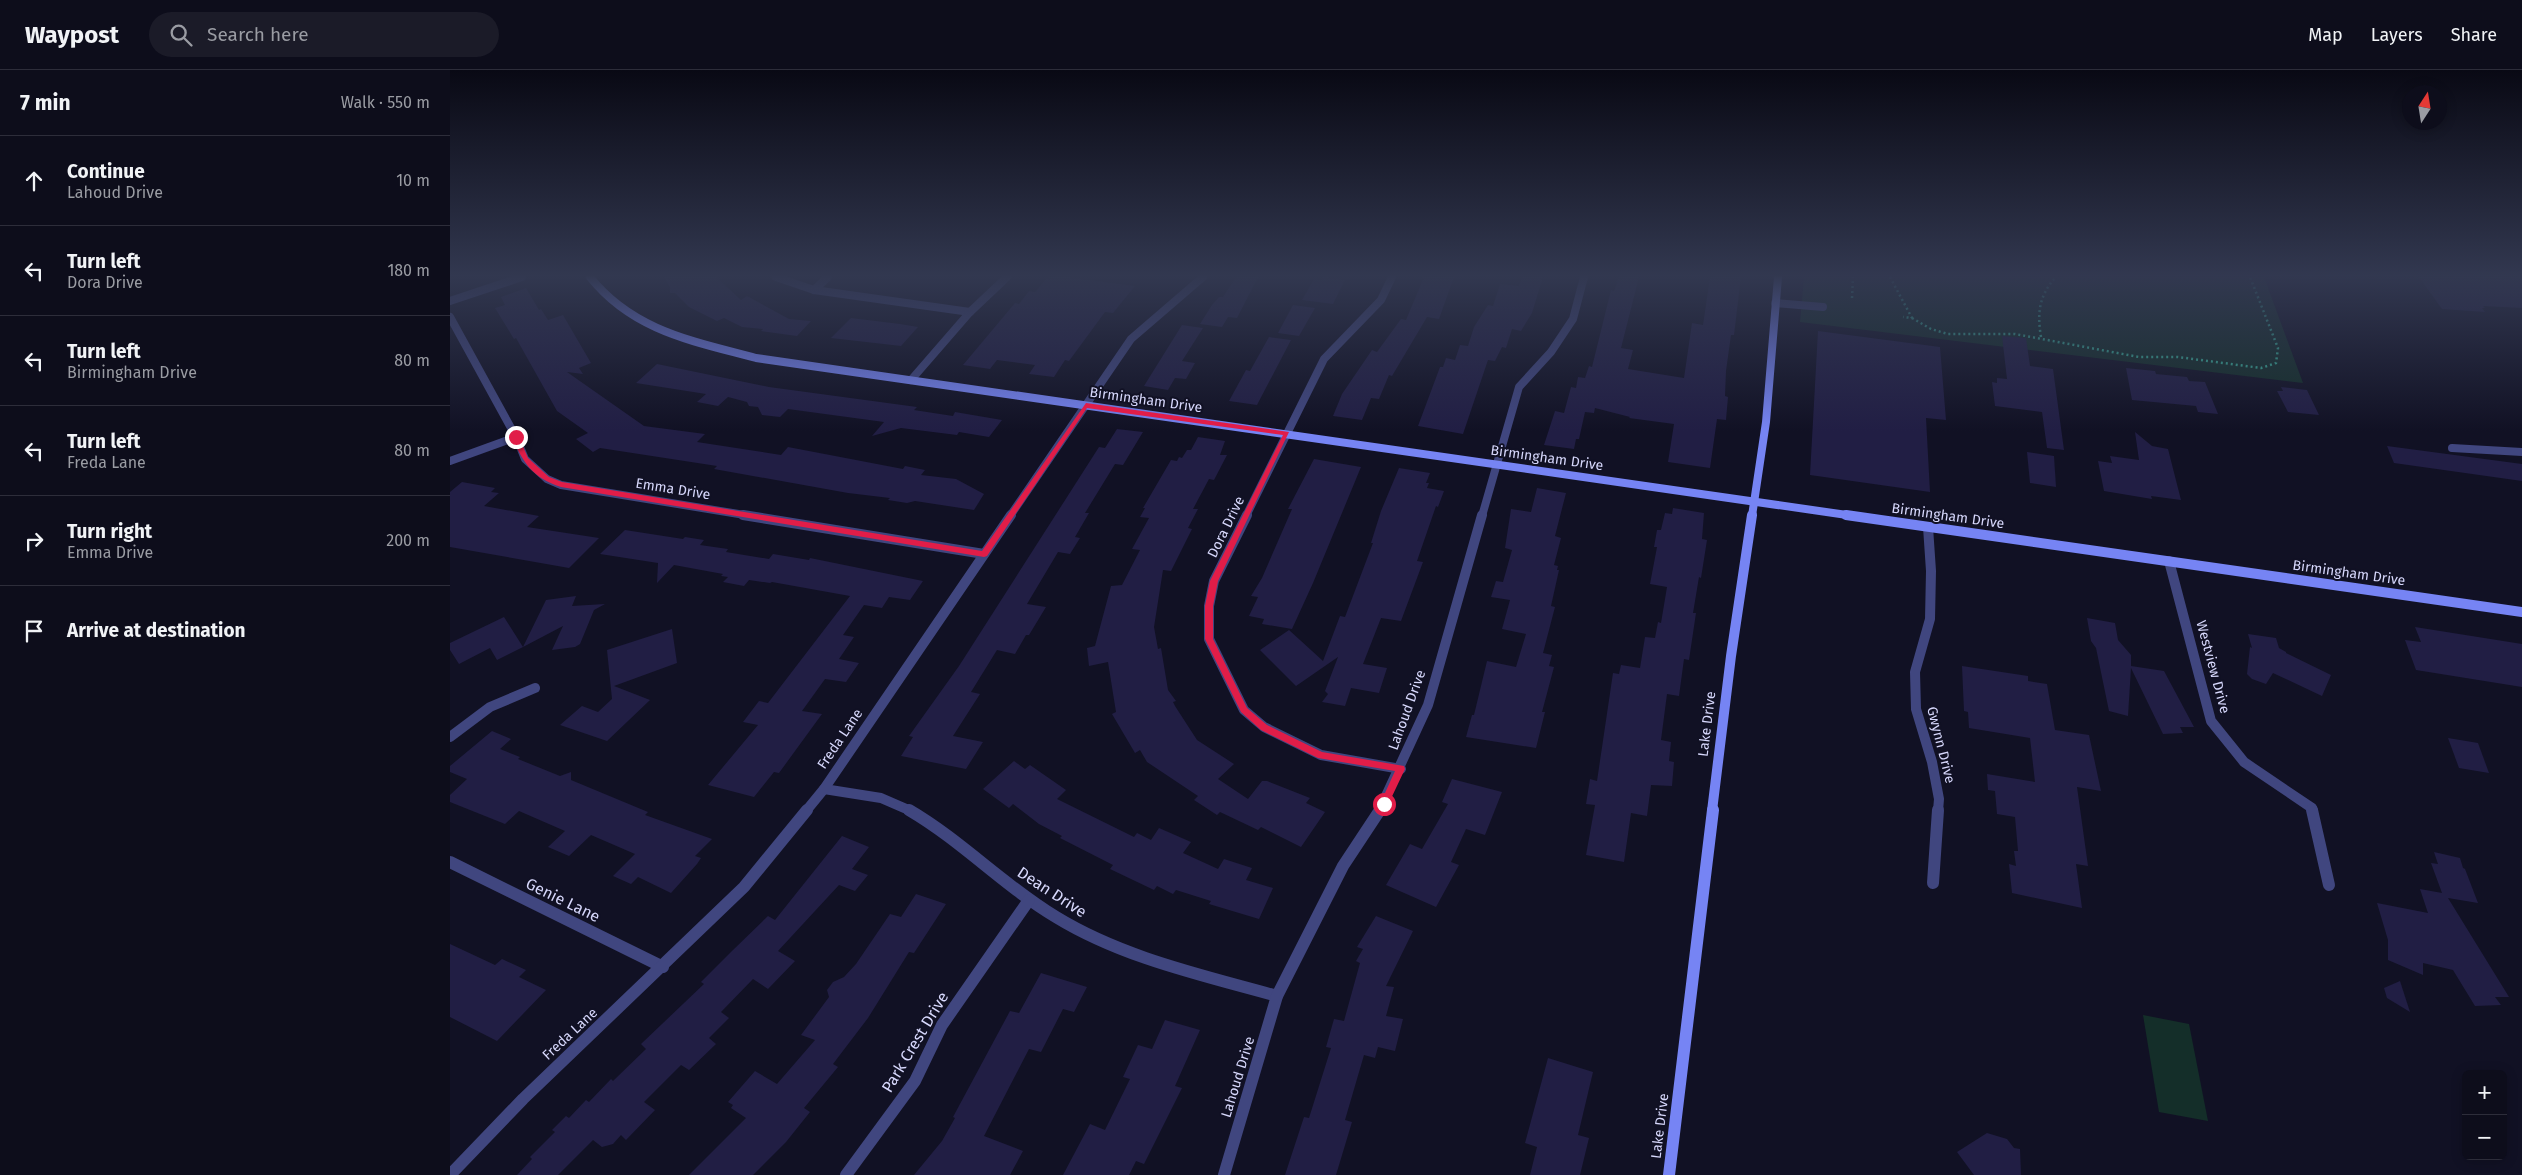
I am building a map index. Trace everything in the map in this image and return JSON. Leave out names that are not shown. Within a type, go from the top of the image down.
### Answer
[{"type":"main road","name":"Birmingham Drive","points":[[659,329],[668,333],[756,358],[2522,612]]},
{"type":"main road","name":"Lake Drive","points":[[1669,1175],[1730,656],[1756,502],[1766,422],[1773,329]]},
{"type":"street","name":"Emma Drive","points":[[456,329],[516,437],[525,459],[547,479],[561,485],[984,554]]},
{"type":"street","points":[[911,380],[956,329]]},
{"type":"street","name":"Freda Lane","points":[[450,1175],[523,1099],[663,967],[744,887],[824,789],[1131,339],[1143,329]]},
{"type":"street","name":"Dora Drive","points":[[1353,329],[1324,359],[1214,581],[1209,606],[1209,639],[1244,710],[1264,727],[1321,756],[1401,769]]},
{"type":"street","name":"Lahoud Drive","points":[[1224,1175],[1277,996],[1343,866],[1384,804],[1428,705],[1496,464],[1520,387],[1551,352],[1567,329]]},
{"type":"street","points":[[450,461],[516,437]]},
{"type":"street","points":[[2452,448],[2522,452]]},
{"type":"street","name":"Gwynn Drive","points":[[1928,526],[1931,571],[1930,619],[1915,672],[1916,709],[1932,762],[1939,798],[1933,883]]},
{"type":"street","name":"Westview Drive","points":[[2169,561],[2211,721],[2244,762],[2312,808],[2329,885]]},
{"type":"street","points":[[450,737],[472,716],[494,703],[535,688]]},
{"type":"street","name":"Dean Drive","points":[[824,789],[880,798],[933,824],[1029,900],[1079,930],[1154,961],[1277,996]]},
{"type":"street","name":"Genie Lane","points":[[450,862],[663,967]]},
{"type":"street","name":"Park Crest Drive","points":[[846,1175],[916,1081],[942,1025],[1029,900]]},
{"type":"path","points":[[1929,329],[1940,332],[2014,334],[2041,337],[2096,349],[2166,359],[2178,357],[2261,368],[2272,366],[2276,362],[2278,348],[2270,329]]},
{"type":"path","points":[[2039,329],[2041,337]]},
{"type":"green space","points":[[1854,329],[2283,329],[2303,383]]},
{"type":"green space","points":[[2143,1015],[2189,1024],[2208,1121],[2159,1112]]},
{"type":"building","points":[[508,329],[571,329],[591,363],[579,368],[583,374],[567,372],[644,426],[705,434],[697,442],[781,455],[788,447],[903,469],[905,466],[925,470],[921,475],[956,479],[984,494],[974,510],[915,501],[907,503],[888,500],[890,498],[848,493],[714,469],[717,466],[600,448],[593,452],[576,439],[588,433],[557,411],[516,338],[514,339]]},
{"type":"building","points":[[758,329],[804,329],[797,336],[761,331],[763,329]]},
{"type":"building","points":[[840,329],[917,329],[901,346],[831,338]]},
{"type":"building","points":[[994,329],[1093,329],[1069,361],[1065,360],[1054,377],[1029,374],[1035,365],[997,360],[990,369],[963,365]]},
{"type":"building","points":[[1180,329],[1203,329],[1182,361],[1195,363],[1186,379],[1175,378],[1168,390],[1144,386]]},
{"type":"building","points":[[1280,329],[1303,329],[1299,336],[1278,333]]},
{"type":"building","points":[[1394,329],[1420,329],[1392,376],[1389,375],[1379,399],[1371,398],[1362,420],[1333,416],[1342,394],[1372,350],[1377,352]]},
{"type":"building","points":[[1474,329],[1522,329],[1521,331],[1512,329],[1506,348],[1502,347],[1495,361],[1488,360],[1463,434],[1418,426],[1440,367],[1443,367],[1446,358],[1455,360],[1460,345],[1468,346]]},
{"type":"building","points":[[1601,329],[1626,329],[1621,348],[1633,350],[1628,369],[1684,378],[1691,329],[1735,329],[1734,335],[1731,335],[1726,371],[1725,396],[1728,397],[1726,420],[1717,419],[1710,468],[1668,462],[1674,424],[1629,418],[1595,408],[1594,413],[1585,412],[1579,439],[1576,439],[1574,449],[1544,445],[1555,411],[1564,413],[1571,387],[1576,388],[1578,377],[1585,378],[1589,366],[1592,367]]},
{"type":"building","points":[[1818,331],[1940,347],[1946,420],[1926,418],[1930,492],[1810,475]]},
{"type":"building","points":[[2002,336],[2026,338],[2030,366],[2053,369],[2064,450],[2047,448],[2042,412],[1995,406],[1992,382],[1997,383],[1997,378],[2007,379]]},
{"type":"building","points":[[1269,337],[1291,340],[1257,405],[1229,401],[1246,370],[1250,371]]},
{"type":"building","points":[[657,364],[769,387],[917,407],[914,410],[953,416],[955,412],[1002,420],[989,437],[959,432],[957,435],[901,428],[872,436],[884,422],[788,409],[780,417],[762,415],[758,407],[749,406],[747,402],[728,397],[718,406],[697,402],[706,394],[636,383]]},
{"type":"building","points":[[2126,368],[2155,371],[2156,374],[2187,377],[2189,381],[2205,382],[2218,414],[2198,412],[2196,406],[2132,400]]},
{"type":"building","points":[[2281,387],[2307,390],[2319,415],[2288,412],[2277,391],[2283,391]]},
{"type":"building","points":[[1117,429],[1143,432],[1123,465],[1115,464],[1085,513],[1089,513],[1075,537],[1080,538],[1070,554],[1058,552],[1027,604],[1046,607],[1029,635],[1026,635],[1015,654],[997,650],[971,692],[980,694],[953,736],[983,742],[966,769],[901,756],[913,737],[909,736],[959,666],[1099,447],[1105,448]]},
{"type":"building","points":[[2135,432],[2152,446],[2168,449],[2181,500],[2151,496],[2152,499],[2104,491],[2098,461],[2112,463],[2110,456],[2139,460]]},
{"type":"building","points":[[1198,437],[1225,441],[1220,455],[1227,455],[1214,480],[1209,479],[1193,509],[1198,509],[1188,528],[1192,529],[1171,571],[1163,570],[1154,627],[1158,649],[1161,648],[1168,690],[1176,701],[1173,702],[1175,706],[1197,740],[1234,764],[1218,779],[1248,799],[1262,781],[1267,781],[1310,798],[1306,803],[1325,812],[1301,847],[1261,827],[1258,830],[1220,812],[1217,815],[1194,800],[1198,796],[1147,762],[1140,750],[1135,753],[1112,714],[1116,712],[1108,662],[1089,666],[1087,648],[1095,646],[1111,586],[1122,585],[1140,550],[1132,549],[1149,518],[1140,517],[1145,508],[1143,508],[1171,460],[1177,461],[1179,457],[1182,458],[1187,450],[1191,450]]},
{"type":"building","points":[[2387,446],[2522,464],[2522,481],[2394,463]]},
{"type":"building","points":[[2027,452],[2054,456],[2056,487],[2030,483]]},
{"type":"building","points":[[1314,459],[1361,467],[1292,629],[1262,624],[1264,619],[1249,616],[1258,597],[1251,596],[1262,578],[1292,509],[1288,509]]},
{"type":"building","points":[[1399,468],[1430,473],[1426,483],[1429,483],[1427,488],[1444,491],[1438,507],[1436,506],[1417,561],[1423,562],[1401,621],[1381,618],[1363,664],[1387,668],[1379,693],[1351,688],[1345,706],[1322,702],[1328,694],[1325,691],[1338,657],[1296,686],[1260,650],[1289,630],[1323,661],[1340,616],[1345,617],[1373,543],[1371,543],[1381,511]]},
{"type":"building","points":[[462,482],[495,488],[491,492],[499,493],[484,506],[539,516],[527,527],[599,538],[569,568],[450,547],[450,492]]},
{"type":"building","points":[[1537,488],[1566,493],[1555,536],[1561,538],[1554,565],[1558,566],[1557,570],[1559,570],[1551,606],[1555,607],[1543,653],[1552,655],[1549,666],[1554,667],[1542,712],[1545,712],[1536,748],[1466,737],[1472,715],[1474,715],[1487,661],[1516,667],[1526,634],[1502,629],[1510,600],[1491,597],[1496,581],[1503,582],[1512,550],[1505,548],[1511,509],[1531,512]]},
{"type":"building","points":[[1673,508],[1704,513],[1702,539],[1707,540],[1693,613],[1696,613],[1689,660],[1684,659],[1679,696],[1667,694],[1661,740],[1671,742],[1669,761],[1674,762],[1672,786],[1651,785],[1647,816],[1631,813],[1624,862],[1586,855],[1595,805],[1586,804],[1590,779],[1597,781],[1613,673],[1619,674],[1621,665],[1640,668],[1645,637],[1655,638],[1658,622],[1661,623],[1667,587],[1650,584],[1657,547],[1654,547],[1657,530],[1661,530],[1665,513],[1672,514]]},
{"type":"building","points":[[625,530],[683,539],[685,537],[704,540],[700,545],[728,549],[726,552],[769,559],[773,554],[809,560],[810,558],[923,581],[910,600],[889,597],[882,608],[864,605],[843,635],[854,637],[839,659],[859,663],[846,682],[825,679],[802,711],[822,714],[779,773],[774,772],[754,797],[708,785],[758,725],[743,722],[759,701],[768,703],[850,596],[772,582],[749,580],[744,586],[723,582],[728,577],[721,576],[723,574],[674,565],[657,583],[658,563],[600,554]]},
{"type":"building","points":[[576,596],[572,606],[605,604],[594,610],[580,644],[575,647],[552,650],[563,626],[523,647],[546,600]]},
{"type":"building","points":[[504,617],[523,647],[497,660],[490,648],[459,664],[450,650],[450,643]]},
{"type":"building","points":[[2087,618],[2115,623],[2118,640],[2131,655],[2131,666],[2164,671],[2194,727],[2180,727],[2183,733],[2163,734],[2131,668],[2128,716],[2109,711],[2096,648],[2091,641]]},
{"type":"building","points":[[2415,627],[2522,644],[2522,687],[2416,670],[2405,640],[2421,642]]},
{"type":"building","points":[[672,629],[677,663],[614,686],[650,700],[607,741],[560,725],[582,706],[598,712],[612,699],[607,650]]},
{"type":"building","points":[[2248,634],[2276,638],[2279,648],[2286,653],[2331,675],[2322,696],[2273,673],[2266,684],[2252,679],[2247,674],[2250,647],[2252,648]]},
{"type":"building","points":[[1962,666],[2028,676],[2028,681],[2047,684],[2055,730],[2089,735],[2101,791],[2077,787],[2088,866],[2076,864],[2082,908],[2012,893],[2009,864],[2016,866],[2014,851],[2018,851],[2015,817],[1997,814],[1995,791],[1988,790],[1987,774],[2035,782],[2030,738],[1969,728],[1968,712],[1964,711]]},
{"type":"building","points":[[492,731],[511,739],[500,749],[520,757],[518,759],[560,776],[571,772],[571,780],[648,812],[645,815],[712,839],[695,856],[701,858],[671,893],[638,877],[631,884],[613,876],[635,854],[591,835],[569,856],[548,847],[565,831],[519,811],[505,824],[450,802],[450,795],[467,779],[450,772],[450,766]]},
{"type":"building","points":[[2448,738],[2478,743],[2489,773],[2459,768]]},
{"type":"building","points":[[1014,761],[1025,769],[1030,765],[1066,790],[1057,799],[1134,837],[1137,833],[1151,840],[1159,828],[1191,842],[1183,853],[1218,869],[1224,859],[1252,868],[1246,880],[1273,888],[1259,919],[1209,904],[1211,901],[1176,890],[1173,894],[1157,886],[1154,890],[1110,869],[1113,865],[1060,838],[1062,836],[1039,824],[1013,804],[1009,808],[983,789]]},
{"type":"building","points":[[1452,779],[1502,792],[1485,835],[1466,829],[1451,862],[1459,865],[1436,907],[1386,885],[1410,844],[1422,849],[1448,804],[1442,802]]},
{"type":"building","points":[[842,836],[869,847],[852,869],[868,875],[855,891],[839,885],[778,951],[795,961],[768,989],[753,979],[721,1012],[729,1018],[709,1038],[716,1044],[689,1070],[681,1065],[644,1102],[655,1110],[626,1140],[621,1135],[613,1144],[602,1147],[593,1140],[558,1175],[517,1175],[532,1159],[530,1157],[555,1132],[552,1130],[566,1116],[569,1118],[586,1100],[589,1102],[611,1079],[613,1081],[646,1049],[641,1044],[704,984],[701,982],[733,950],[768,916],[775,920]]},
{"type":"building","points":[[2434,852],[2460,858],[2465,869],[2478,903],[2448,898],[2509,997],[2495,997],[2501,1005],[2475,1006],[2453,970],[2423,963],[2423,975],[2388,960],[2388,940],[2377,903],[2428,913],[2420,889],[2442,893],[2431,863],[2438,864]]},
{"type":"building","points":[[916,894],[946,904],[914,953],[909,952],[868,1018],[833,1064],[838,1067],[804,1108],[810,1112],[786,1142],[753,1175],[689,1175],[746,1118],[731,1108],[733,1105],[728,1102],[755,1071],[777,1084],[815,1040],[801,1035],[829,997],[827,990],[833,982],[844,977],[856,964],[890,914],[901,917]]},
{"type":"building","points":[[1376,916],[1413,931],[1386,986],[1394,987],[1386,1016],[1403,1019],[1395,1051],[1378,1047],[1375,1058],[1364,1055],[1345,1120],[1352,1122],[1336,1175],[1285,1175],[1304,1117],[1309,1118],[1331,1048],[1326,1047],[1334,1019],[1344,1021],[1360,963],[1356,961],[1363,949],[1357,947]]},
{"type":"building","points":[[450,944],[495,965],[502,959],[526,970],[519,977],[546,990],[497,1041],[450,1017]]},
{"type":"building","points":[[1041,973],[1087,987],[1074,1012],[1063,1009],[1041,1052],[1029,1049],[984,1136],[1023,1151],[1010,1175],[914,1175],[942,1141],[1010,1011],[1019,1013]]},
{"type":"building","points":[[2400,981],[2410,1012],[2387,998],[2384,988]]},
{"type":"building","points":[[1165,1020],[1200,1030],[1175,1086],[1182,1088],[1144,1164],[1136,1161],[1129,1175],[1063,1175],[1090,1124],[1105,1130],[1130,1079],[1123,1077],[1138,1045],[1152,1049]]},
{"type":"building","points":[[1548,1058],[1593,1072],[1578,1135],[1589,1138],[1580,1175],[1530,1175],[1537,1147],[1525,1143]]},
{"type":"building","points":[[1987,1133],[2007,1139],[2014,1148],[2020,1149],[2021,1175],[1974,1175],[1957,1152]]},
{"type":"route","points":[[516,437],[525,459],[547,479],[561,485],[984,554],[1086,405],[1287,434],[1214,581],[1209,606],[1209,639],[1244,710],[1264,727],[1321,756],[1401,769],[1384,804]]}]
